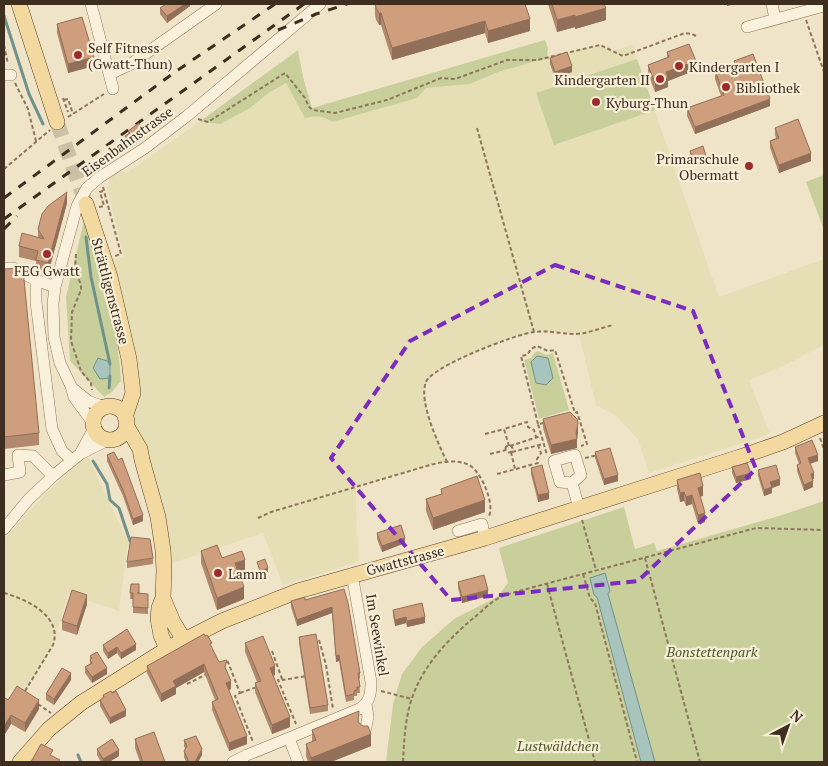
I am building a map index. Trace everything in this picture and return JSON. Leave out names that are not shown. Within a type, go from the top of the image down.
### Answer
[{"type":"main road","points":[[20,4],[57,122]]},
{"type":"main road","name":"Strättligenstrasse","points":[[94,205],[132,379],[133,394],[126,421]]},
{"type":"main road","points":[[132,379],[121,397],[95,415],[93,426],[99,436],[112,439],[130,447],[142,460]]},
{"type":"main road","points":[[108,407],[118,409],[138,443],[154,498],[161,535],[164,598],[173,622],[184,640]]},
{"type":"main road","points":[[112,439],[123,433],[126,421]]},
{"type":"main road","name":"Gwattstrasse","points":[[20,762],[39,739],[60,719],[93,695],[167,649],[222,621],[262,604],[484,530],[579,508],[740,457],[783,442],[824,423]]},
{"type":"main road","points":[[164,598],[159,608],[158,620],[161,635],[167,649]]},
{"type":"street","points":[[91,4],[113,89]]},
{"type":"street","points":[[110,74],[131,64],[216,4]]},
{"type":"street","name":"Eisenbahnstrasse","points":[[93,426],[74,397],[60,363],[54,337],[55,287],[77,206],[87,188],[100,177],[145,148],[187,116],[320,4]]},
{"type":"street","points":[[772,4],[775,19]]},
{"type":"street","points":[[746,27],[824,6]]},
{"type":"street","points":[[4,268],[13,268],[55,287]]},
{"type":"street","points":[[36,280],[36,302],[52,429],[62,451],[76,457]]},
{"type":"street","name":"Eisenbahnstrasse","points":[[71,386],[88,401],[108,407]]},
{"type":"street","points":[[76,457],[93,426]]},
{"type":"street","points":[[4,529],[28,500],[76,457],[112,439]]},
{"type":"street","points":[[575,455],[581,475],[572,483],[560,482],[554,461],[575,455]]},
{"type":"street","points":[[4,474],[20,472],[18,456],[33,456],[54,476]]},
{"type":"street","points":[[572,483],[579,508]]},
{"type":"street","points":[[458,531],[484,530]]},
{"type":"street","name":"Im Seewinkel","points":[[352,574],[371,688],[370,697],[366,704],[368,716],[365,731]]},
{"type":"street","points":[[233,762],[255,757],[294,736],[359,709],[366,704]]},
{"type":"street","points":[[294,736],[298,762]]},
{"type":"path","points":[[803,11],[824,72]]},
{"type":"path","points":[[187,116],[208,122],[285,74],[305,98],[309,107],[313,110],[335,113],[387,100],[441,78],[455,79],[507,60],[537,60],[600,45],[623,56],[684,33],[698,37]]},
{"type":"path","points":[[4,45],[7,75],[28,109],[36,141]]},
{"type":"path","points":[[64,100],[68,99],[73,114]]},
{"type":"path","points":[[477,128],[534,332]]},
{"type":"path","points":[[100,177],[121,254],[114,256]]},
{"type":"path","points":[[94,205],[104,206],[100,192],[104,191]]},
{"type":"path","points":[[69,236],[75,250],[75,269],[81,285],[80,296],[71,318],[71,341],[81,371],[91,384],[91,393]]},
{"type":"path","points":[[447,462],[426,409],[424,388],[428,379],[435,371],[505,340],[534,332],[579,333],[613,325]]},
{"type":"path","points":[[554,461],[548,458],[520,356],[527,355],[531,349],[537,346],[548,351],[555,350],[586,444],[581,445],[584,459],[600,454]]},
{"type":"path","points":[[485,434],[527,422],[528,427],[534,430],[536,437]]},
{"type":"path","points":[[538,424],[547,422]]},
{"type":"path","points":[[504,428],[509,446],[513,448],[511,452],[515,469]]},
{"type":"path","points":[[506,450],[509,446],[542,436]]},
{"type":"path","points":[[490,454],[506,450],[511,452],[544,444]]},
{"type":"path","points":[[497,474],[538,463],[537,459],[540,453],[538,445]]},
{"type":"path","points":[[258,518],[271,512],[430,465],[458,462],[474,469],[482,482],[492,508],[484,530]]},
{"type":"path","points":[[579,508],[596,570]]},
{"type":"path","points":[[403,762],[406,720],[412,699],[422,678],[435,657],[464,626],[498,598],[756,528],[824,530]]},
{"type":"path","points":[[645,558],[700,762]]},
{"type":"path","points":[[583,574],[590,598],[595,603],[637,762]]},
{"type":"path","points":[[547,584],[595,762]]},
{"type":"path","points":[[4,593],[22,599],[38,608],[55,631],[53,645],[24,693]]},
{"type":"path","points":[[319,640],[326,665],[335,719]]},
{"type":"path","points":[[272,651],[282,679]]},
{"type":"path","points":[[220,667],[228,662],[240,693]]},
{"type":"path","points":[[188,684],[212,671]]},
{"type":"path","points":[[294,736],[278,680],[310,676]]},
{"type":"path","points":[[255,757],[235,696],[259,686]]},
{"type":"path","points":[[371,688],[412,699]]},
{"type":"path","points":[[38,703],[60,719]]},
{"type":"highlighted area","points":[[555,265],[693,311],[756,469],[638,581],[451,600],[331,458],[410,341]]},
{"type":"shaded area","points":[[600,45],[613,51],[632,45],[719,297],[824,259],[824,345],[781,367],[749,380],[770,434],[649,473],[638,439],[615,415],[596,405],[579,334],[537,331],[505,340],[448,364],[435,371],[428,379],[425,388],[426,409],[447,462],[430,465],[356,487],[359,562],[283,585],[263,533],[169,564],[167,529],[157,486],[141,441],[131,422],[131,338],[112,260],[124,257],[107,187],[109,185],[109,178],[121,170],[125,174],[199,122],[221,124],[250,108],[270,92],[286,83],[305,118],[315,116],[326,117],[417,98],[426,88],[470,84],[498,72],[547,58],[547,56]]},
{"type":"shaded area","points":[[87,455],[128,541],[119,611],[68,594],[53,645],[24,693],[13,686],[4,700],[4,539],[42,497]]},
{"type":"green space","points":[[545,40],[548,48],[547,58],[498,72],[470,84],[426,88],[417,98],[332,122],[319,117],[305,118],[286,83],[270,92],[250,108],[221,124],[199,122],[298,50],[312,108]]},
{"type":"green space","name":"Kyburg-Thun","points":[[637,59],[655,110],[554,145],[536,93]]},
{"type":"green space","points":[[824,175],[824,230],[806,182]]},
{"type":"green space","points":[[84,221],[108,300],[119,360],[121,381],[112,392],[104,397],[70,361],[66,297]]},
{"type":"green space","points":[[538,351],[546,355],[553,353],[569,410],[539,419],[524,360],[531,358]],"holes":[[[539,356],[548,358],[553,378],[545,385],[536,383],[533,362]]]},
{"type":"green space","name":"Bonstettenpark","points":[[824,501],[824,762],[386,762],[393,704],[402,674],[422,647],[454,619],[497,597],[508,583],[499,548],[624,507],[635,549],[654,543],[657,551]]},
{"type":"water","points":[[537,356],[548,358],[553,378],[546,385],[536,383],[531,362]]},
{"type":"water","points":[[98,358],[110,362],[110,378],[100,379],[93,368]]},
{"type":"water","points":[[605,573],[610,591],[608,594],[655,762],[641,762],[597,597],[594,595],[590,578]]},
{"type":"building","points":[[166,4],[185,4],[167,16],[160,8]]},
{"type":"building","points":[[375,4],[525,4],[530,19],[488,31],[485,21],[392,48],[381,13],[379,13]]},
{"type":"building","points":[[552,4],[604,4],[606,8],[557,20]]},
{"type":"building","points":[[82,17],[94,57],[68,64],[57,24]]},
{"type":"building","points":[[689,44],[696,61],[666,72],[668,78],[655,83],[648,65],[669,57],[667,52]]},
{"type":"building","points":[[567,52],[572,66],[555,72],[550,58]]},
{"type":"building","points":[[753,54],[770,99],[695,127],[687,108],[724,95],[715,71],[735,64],[734,61]]},
{"type":"building","points":[[798,119],[811,153],[779,165],[770,141],[779,138],[775,128]]},
{"type":"building","points":[[139,123],[145,131],[129,143],[125,136],[130,133],[128,131]]},
{"type":"building","points":[[703,146],[706,156],[693,160],[690,151]]},
{"type":"building","points":[[67,192],[48,263],[36,260],[38,251],[19,246],[22,233],[44,239],[38,229],[42,214],[48,206]]},
{"type":"building","points":[[4,269],[23,269],[39,433],[4,437]]},
{"type":"building","points":[[570,412],[577,419],[577,439],[551,445],[543,419]]},
{"type":"building","points":[[812,440],[818,455],[808,458],[814,473],[811,474],[813,481],[804,485],[797,465],[801,463],[795,447]]},
{"type":"building","points":[[610,448],[618,475],[604,479],[595,452]]},
{"type":"building","points":[[114,452],[118,460],[122,458],[143,515],[133,519],[123,490],[107,455]]},
{"type":"building","points":[[747,463],[751,473],[736,477],[732,467]]},
{"type":"building","points":[[542,465],[549,493],[538,495],[531,468]]},
{"type":"building","points":[[776,465],[780,479],[770,482],[772,487],[764,490],[758,470]]},
{"type":"building","points":[[700,473],[703,486],[698,488],[705,513],[698,515],[692,495],[686,497],[684,492],[680,493],[677,480]]},
{"type":"building","points":[[477,476],[485,500],[433,518],[426,499],[442,494],[441,489]]},
{"type":"building","points":[[401,525],[405,538],[382,546],[377,533]]},
{"type":"building","points":[[131,537],[150,539],[153,558],[127,562]]},
{"type":"building","points":[[217,545],[222,558],[242,551],[245,560],[235,563],[244,587],[217,598],[201,551]]},
{"type":"building","points":[[265,559],[268,568],[260,571],[257,562]]},
{"type":"building","points":[[484,575],[488,590],[462,597],[458,582]]},
{"type":"building","points":[[131,584],[139,584],[139,593],[137,593],[148,594],[148,608],[133,607],[133,593],[130,593]]},
{"type":"building","points":[[344,589],[360,673],[358,673],[360,687],[357,687],[354,694],[346,696],[339,655],[336,656],[332,607],[297,620],[291,601],[305,597],[305,600]]},
{"type":"building","points":[[72,590],[87,595],[77,626],[62,621]]},
{"type":"building","points":[[422,603],[425,617],[407,621],[406,617],[395,620],[393,610]]},
{"type":"building","points":[[127,629],[136,644],[121,653],[117,647],[108,653],[103,645]]},
{"type":"building","points":[[204,634],[205,636],[207,635],[212,643],[210,644],[219,662],[227,660],[225,667],[231,681],[226,683],[247,736],[229,743],[212,702],[218,699],[204,664],[173,681],[176,686],[161,694],[147,666]]},
{"type":"building","points":[[316,634],[328,705],[310,708],[299,637]]},
{"type":"building","points":[[263,636],[275,666],[270,668],[290,717],[272,725],[255,683],[261,681],[245,643]]},
{"type":"building","points":[[97,652],[107,668],[92,677],[85,667],[92,663],[90,656]]},
{"type":"building","points":[[62,668],[71,673],[54,699],[46,694]]},
{"type":"building","points":[[17,686],[39,700],[25,723],[11,715],[5,725],[4,697],[8,700]]},
{"type":"building","points":[[111,691],[112,693],[116,691],[126,710],[110,718],[100,700],[104,697],[103,695]]},
{"type":"building","points":[[359,711],[358,722],[363,726],[368,726],[371,734],[311,758],[306,744],[316,740],[312,730]]},
{"type":"building","points":[[154,732],[165,762],[143,762],[135,739]]},
{"type":"building","points":[[196,736],[202,749],[195,762],[189,762],[184,751],[187,746],[184,740]]},
{"type":"building","points":[[112,739],[119,750],[103,759],[97,749]]},
{"type":"building","points":[[41,744],[53,750],[50,755],[60,760],[58,762],[31,762]]},
{"type":"waterway","points":[[4,16],[29,94],[43,124]]},
{"type":"waterway","points":[[86,237],[91,277],[110,364]]},
{"type":"waterway","points":[[109,388],[110,376]]},
{"type":"waterway","points":[[93,461],[107,484],[110,500],[119,508],[130,541]]},
{"type":"waterway","points":[[78,755],[81,762]]},
{"type":"tunnel","points":[[57,122],[86,204]]},
{"type":"railway","points":[[4,198],[175,72],[275,4]]},
{"type":"railway","points":[[4,219],[304,4]]},
{"type":"railway","points":[[278,30],[316,14],[347,4]]},
{"type":"railway","points":[[4,229],[17,216]]},
{"type":"place","name":"Self Fitness (Gwatt-Thun)","points":[[78,55]]},
{"type":"place","name":"Kindergarten I","points":[[679,66]]},
{"type":"place","name":"Kindergarten II","points":[[660,79]]},
{"type":"place","name":"Bibliothek","points":[[726,87]]},
{"type":"place","name":"Kyburg-Thun","points":[[596,102]]},
{"type":"place","name":"Primarschule Obermatt","points":[[749,166]]},
{"type":"place","name":"FEG Gwatt","points":[[47,254]]},
{"type":"place","name":"Lamm","points":[[218,573]]},
{"type":"park label","name":"Lustwäldchen","points":[[558,745]]}]
